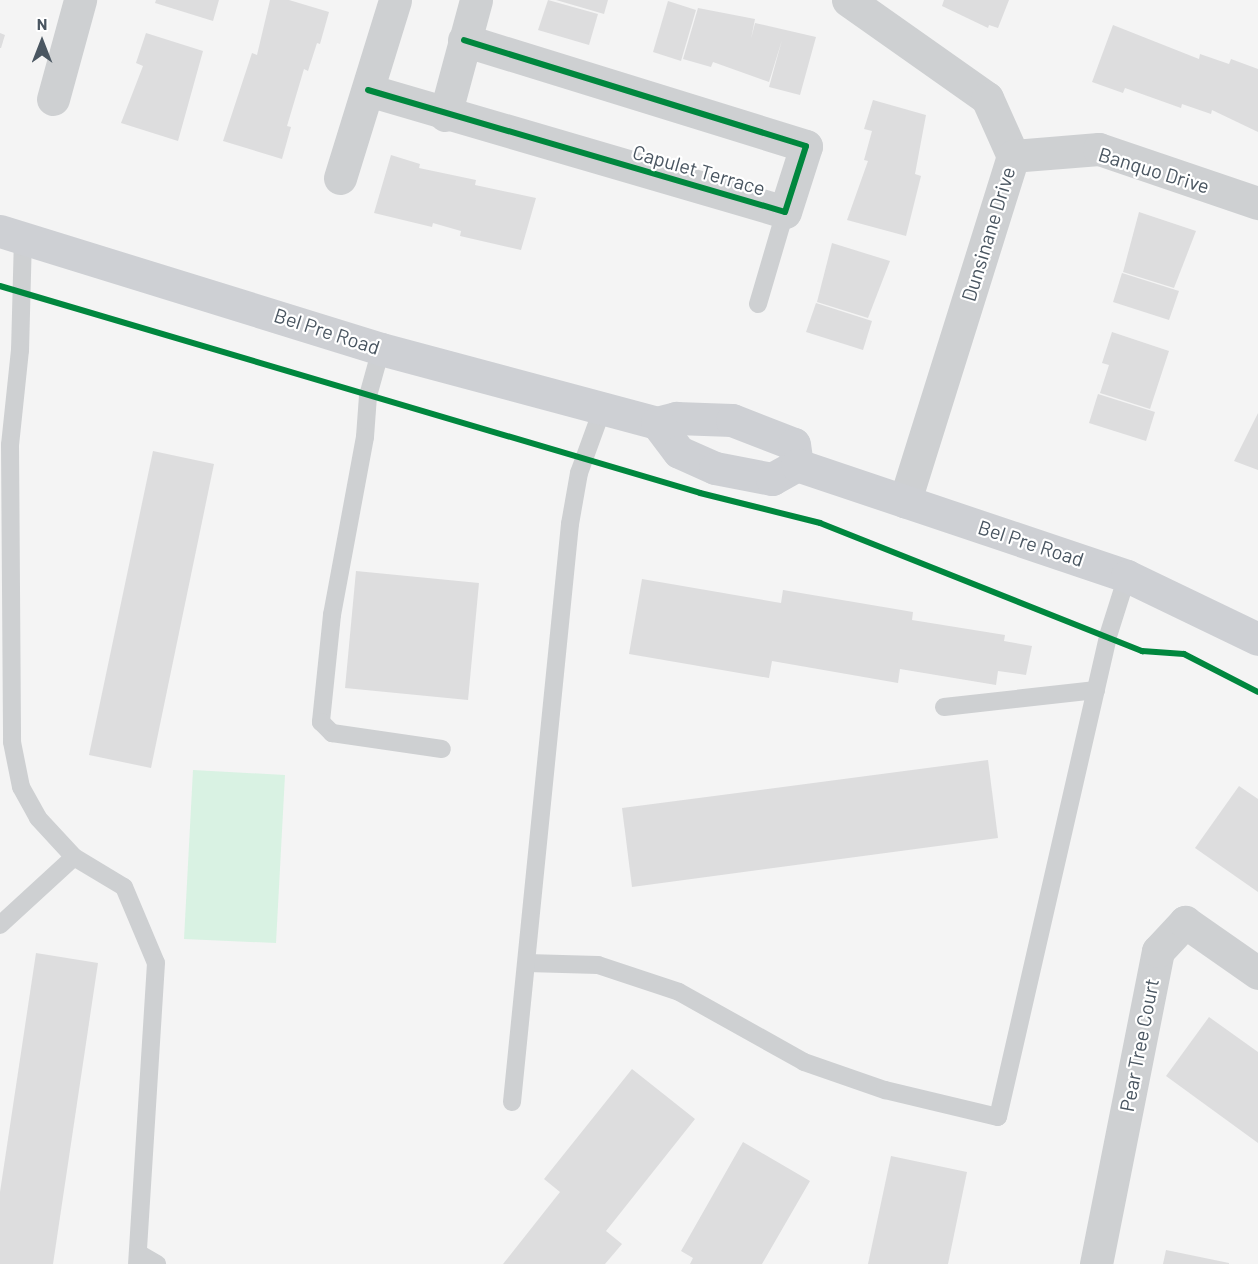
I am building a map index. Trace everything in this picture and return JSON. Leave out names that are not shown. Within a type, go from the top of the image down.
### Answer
[{"type":"main road","name":"Bel Pre Road","points":[[11,234],[381,349],[657,423],[676,418],[732,420],[794,444],[797,465],[1127,576],[1258,639]]},
{"type":"main road","points":[[657,423],[678,452],[715,468],[772,479],[797,465]]},
{"type":"street","points":[[53,99],[80,0]]},
{"type":"street","points":[[340,178],[395,0]]},
{"type":"street","points":[[445,115],[476,0]]},
{"type":"street","name":"Dunsinane Drive","points":[[864,5],[987,98],[1012,156],[905,501]]},
{"type":"street","name":"Capulet Terrace","points":[[368,90],[445,115],[785,212],[806,146],[464,40]]},
{"type":"street","name":"Banquo Drive","points":[[1012,156],[1099,149],[1258,203]]},
{"type":"street","name":"Pear Tree Court","points":[[1096,1264],[1158,951],[1185,922],[1258,973]]},
{"type":"lane","points":[[758,304],[785,212]]},
{"type":"lane","points":[[11,234],[20,350],[5,441],[12,742],[16,768],[38,818],[74,857],[124,887],[156,963],[137,1258],[157,1264]]},
{"type":"lane","points":[[381,349],[368,396],[365,437],[332,615],[321,722],[332,733],[442,749]]},
{"type":"lane","points":[[513,1102],[570,524],[579,473],[603,407]]},
{"type":"lane","points":[[527,963],[597,965],[679,992],[804,1062],[885,1090],[998,1118],[1096,690],[1127,576]]},
{"type":"lane","points":[[944,707],[1096,690]]},
{"type":"lane","points":[[0,755],[16,768]]},
{"type":"lane","points":[[0,925],[15,916],[74,857]]},
{"type":"green space","points":[[193,770],[285,775],[276,943],[184,939]]},
{"type":"building","points":[[156,0],[219,0],[213,21],[155,3]]},
{"type":"building","points":[[270,0],[289,0],[329,12],[320,44],[317,43],[308,71],[304,69],[287,126],[291,127],[282,159],[223,141],[252,53],[257,55]]},
{"type":"building","points":[[548,0],[598,14],[589,45],[538,30]]},
{"type":"building","points":[[556,0],[608,0],[604,14]]},
{"type":"building","points":[[944,0],[1009,0],[998,28],[989,25],[988,28],[942,6]]},
{"type":"building","points":[[668,1],[696,10],[681,61],[653,52]]},
{"type":"building","points":[[698,8],[755,19],[751,39],[755,23],[816,37],[800,95],[769,87],[782,40],[769,82],[713,62],[711,67],[683,59]]},
{"type":"building","points":[[1113,25],[1199,59],[1200,54],[1229,64],[1231,59],[1258,69],[1258,132],[1212,110],[1211,114],[1182,104],[1181,108],[1125,88],[1123,93],[1092,82]]},
{"type":"building","points":[[0,33],[5,35],[1,48],[0,48]]},
{"type":"building","points":[[146,33],[203,51],[178,141],[121,123],[143,66],[136,63]]},
{"type":"building","points":[[873,100],[926,115],[915,174],[921,176],[906,236],[847,220],[868,161],[864,160],[872,131],[864,129]]},
{"type":"building","points":[[391,155],[420,164],[419,168],[476,180],[475,185],[536,198],[521,250],[460,236],[461,231],[433,223],[432,227],[374,213]]},
{"type":"building","points":[[1139,212],[1196,231],[1174,288],[1123,272]]},
{"type":"building","points":[[832,243],[890,261],[868,318],[817,302]]},
{"type":"building","points":[[1122,273],[1179,291],[1169,320],[1113,302]]},
{"type":"building","points":[[816,303],[872,321],[863,350],[806,332]]},
{"type":"building","points":[[1112,332],[1169,351],[1150,409],[1100,393],[1109,365],[1102,363]]},
{"type":"building","points":[[1098,394],[1155,412],[1146,441],[1089,423]]},
{"type":"building","points":[[1258,413],[1258,470],[1234,461]]},
{"type":"building","points":[[153,451],[214,464],[151,768],[89,755]]},
{"type":"building","points":[[356,571],[479,583],[468,700],[345,688]]},
{"type":"building","points":[[642,579],[781,603],[783,590],[913,612],[912,620],[1005,635],[1004,641],[1032,646],[1026,675],[998,671],[996,685],[900,669],[898,683],[772,661],[769,678],[629,654]]},
{"type":"building","points":[[988,760],[998,838],[632,887],[622,808]]},
{"type":"building","points":[[1239,786],[1258,799],[1258,892],[1195,848]]},
{"type":"building","points":[[36,953],[98,963],[53,1264],[0,1264],[0,1192]]},
{"type":"building","points":[[1209,1017],[1258,1052],[1258,1143],[1166,1076]]},
{"type":"building","points":[[632,1069],[695,1119],[606,1231],[622,1244],[605,1264],[503,1264],[560,1192],[544,1179]]},
{"type":"building","points":[[743,1142],[810,1181],[762,1264],[690,1264],[693,1258],[681,1251]]},
{"type":"building","points":[[891,1156],[967,1172],[948,1264],[868,1264]]},
{"type":"building","points":[[1166,1250],[1229,1263],[1229,1264],[1163,1264]]},
{"type":"cycle path","points":[[368,90],[785,212],[806,146],[464,40]]},
{"type":"cycle path","points":[[0,286],[700,493],[820,523],[1142,651],[1184,654],[1258,692]]}]
